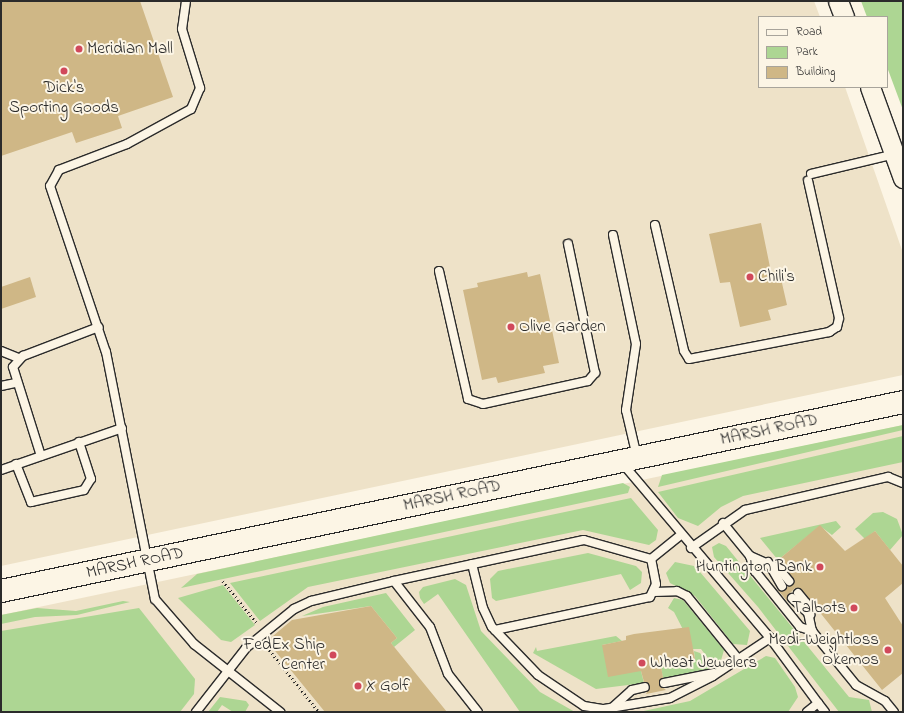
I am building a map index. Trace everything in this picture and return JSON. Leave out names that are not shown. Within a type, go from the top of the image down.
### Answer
[{"type":"main road","name":"MARSH ROAD","points":[[1,591],[903,402]]},
{"type":"street","points":[[838,1],[844,16]]},
{"type":"street","points":[[870,88],[896,154],[903,178]]},
{"type":"lane","points":[[186,1],[182,29],[200,88],[191,109],[127,144],[59,170],[51,181],[99,327],[122,428],[146,560],[159,605],[194,644],[226,671],[280,712]]},
{"type":"lane","points":[[655,226],[684,351],[690,359],[829,332],[837,327],[839,318],[810,177],[896,154]]},
{"type":"lane","points":[[612,234],[636,344],[626,410],[629,459],[691,548],[770,638],[825,712]]},
{"type":"lane","points":[[439,271],[468,399],[477,405],[588,381],[595,373],[568,244]]},
{"type":"lane","points":[[1,352],[18,358],[99,327]]},
{"type":"lane","points":[[18,358],[12,372],[41,456]]},
{"type":"lane","points":[[1,386],[15,383]]},
{"type":"lane","points":[[1,470],[122,428]]},
{"type":"lane","points":[[16,464],[31,502],[84,490],[91,479],[79,442]]},
{"type":"lane","points":[[691,548],[723,522],[744,510],[888,477],[903,483]]},
{"type":"lane","points":[[723,522],[750,556],[755,571],[800,627],[812,631]]},
{"type":"lane","points":[[651,559],[681,535]]},
{"type":"lane","points":[[196,712],[226,671],[246,648],[302,604],[394,581],[584,540],[651,559]]},
{"type":"lane","points":[[750,556],[768,562],[785,584]]},
{"type":"lane","points":[[651,559],[654,592]]},
{"type":"lane","points":[[472,564],[485,615],[495,630],[554,688],[584,706],[612,708],[670,698],[721,671],[770,638]]},
{"type":"lane","points":[[394,581],[430,627],[448,674],[478,712]]},
{"type":"lane","points":[[495,630],[645,599],[654,592],[677,591],[687,596],[739,660]]},
{"type":"lane","points":[[795,595],[810,615],[812,631],[856,685],[885,701],[894,712]]},
{"type":"lane","points":[[664,683],[721,671]]},
{"type":"lane","points":[[612,708],[632,690],[645,687]]},
{"type":"lane","points":[[807,712],[818,703]]},
{"type":"shaded area","name":"Meridian Mall","points":[[1,1],[814,1],[820,16],[758,16],[758,88],[845,88],[903,253],[903,375],[1,566]]},
{"type":"shaded area","points":[[903,425],[903,712],[1,712],[1,615]]},
{"type":"green space","points":[[861,1],[903,1],[903,110],[888,70],[888,16],[867,16]]},
{"type":"green space","points":[[903,425],[903,430],[658,487],[662,475]]},
{"type":"green space","points":[[903,436],[903,462],[743,496],[721,507],[698,526],[678,518],[658,492]]},
{"type":"green space","points":[[623,483],[630,487],[628,493],[181,588],[197,574]]},
{"type":"green space","points":[[631,498],[658,530],[656,540],[649,545],[583,530],[308,587],[260,621],[230,583]]},
{"type":"green space","points":[[883,512],[897,519],[903,535],[890,550],[875,531],[865,539],[855,529],[873,513]]},
{"type":"green space","points":[[836,521],[841,527],[832,535],[820,526],[778,560],[760,538]]},
{"type":"green space","points":[[719,543],[726,546],[849,697],[869,700],[872,712],[839,712],[758,607],[714,557],[712,547]]},
{"type":"green space","points":[[588,553],[636,566],[642,572],[641,583],[630,590],[621,574],[496,601],[492,598],[490,579],[498,571]]},
{"type":"green space","points":[[675,562],[694,566],[700,572],[750,631],[747,645],[733,644],[695,596],[670,583],[666,573]]},
{"type":"green space","points":[[455,579],[466,585],[481,631],[540,692],[575,712],[520,712],[438,594],[424,604],[420,598],[419,592],[423,587]]},
{"type":"green space","points":[[223,585],[255,625],[231,642],[221,640],[178,598]]},
{"type":"green space","points":[[386,593],[415,630],[394,647],[391,643],[397,638],[371,606],[302,616],[323,607]]},
{"type":"green space","points":[[674,598],[683,600],[724,650],[720,664],[714,666],[701,649],[693,649],[674,612],[668,608]]},
{"type":"green space","points":[[123,601],[130,602],[77,615],[35,617],[1,624],[1,615],[37,608],[76,611]]},
{"type":"green space","points":[[139,608],[195,679],[194,694],[180,712],[1,712],[1,631]]},
{"type":"green space","points":[[616,636],[622,641],[602,645],[641,671],[644,683],[596,689],[533,653],[536,647],[537,651]]},
{"type":"green space","points":[[694,651],[700,653],[711,668],[663,679],[661,666],[695,660]]},
{"type":"green space","points":[[766,656],[775,658],[795,687],[798,697],[788,712],[639,712],[690,701]]},
{"type":"green space","points":[[220,697],[246,701],[249,705],[245,712],[233,712],[222,705],[217,712],[208,712]]},
{"type":"building","name":"Meridian Mall","points":[[1,1],[140,1],[173,97],[118,116],[122,128],[76,143],[72,132],[1,156]]},
{"type":"building","name":"Chili's","points":[[761,223],[771,272],[779,270],[787,305],[768,310],[771,320],[740,327],[730,282],[720,283],[709,234]]},
{"type":"building","name":"Olive Garden","points":[[527,272],[528,277],[540,274],[559,363],[543,366],[545,373],[498,383],[496,377],[482,380],[463,290],[478,287],[477,283]]},
{"type":"building","points":[[30,277],[36,297],[1,309],[1,287]]},
{"type":"building","points":[[820,525],[845,551],[875,531],[903,566],[903,583],[885,598],[903,626],[903,673],[882,690],[802,590],[795,588],[788,595],[787,601],[778,590],[784,591],[794,580],[777,561]]},
{"type":"building","points":[[371,606],[397,638],[391,643],[447,712],[325,712],[267,641],[292,620]]},
{"type":"building","name":"Wheat Jewelers","points":[[689,627],[695,659],[661,666],[663,678],[659,684],[666,690],[646,694],[650,686],[644,682],[641,671],[608,677],[602,645],[626,640],[626,636],[634,634]]},
{"type":"place","name":"Meridian Mall","points":[[79,49]]},
{"type":"place","name":"Dick's Sporting Goods","points":[[64,71]]},
{"type":"place","name":"Chili's","points":[[750,277]]},
{"type":"place","name":"Olive Garden","points":[[511,327]]},
{"type":"place","name":"Huntington Bank","points":[[820,567]]},
{"type":"place","name":"Talbots","points":[[854,608]]},
{"type":"place","name":"Medi-Weightloss Okemos","points":[[888,650]]},
{"type":"place","name":"FedEx Ship Center","points":[[333,655]]},
{"type":"place","name":"Wheat Jewelers","points":[[642,663]]},
{"type":"place","name":"X Golf","points":[[358,686]]}]
